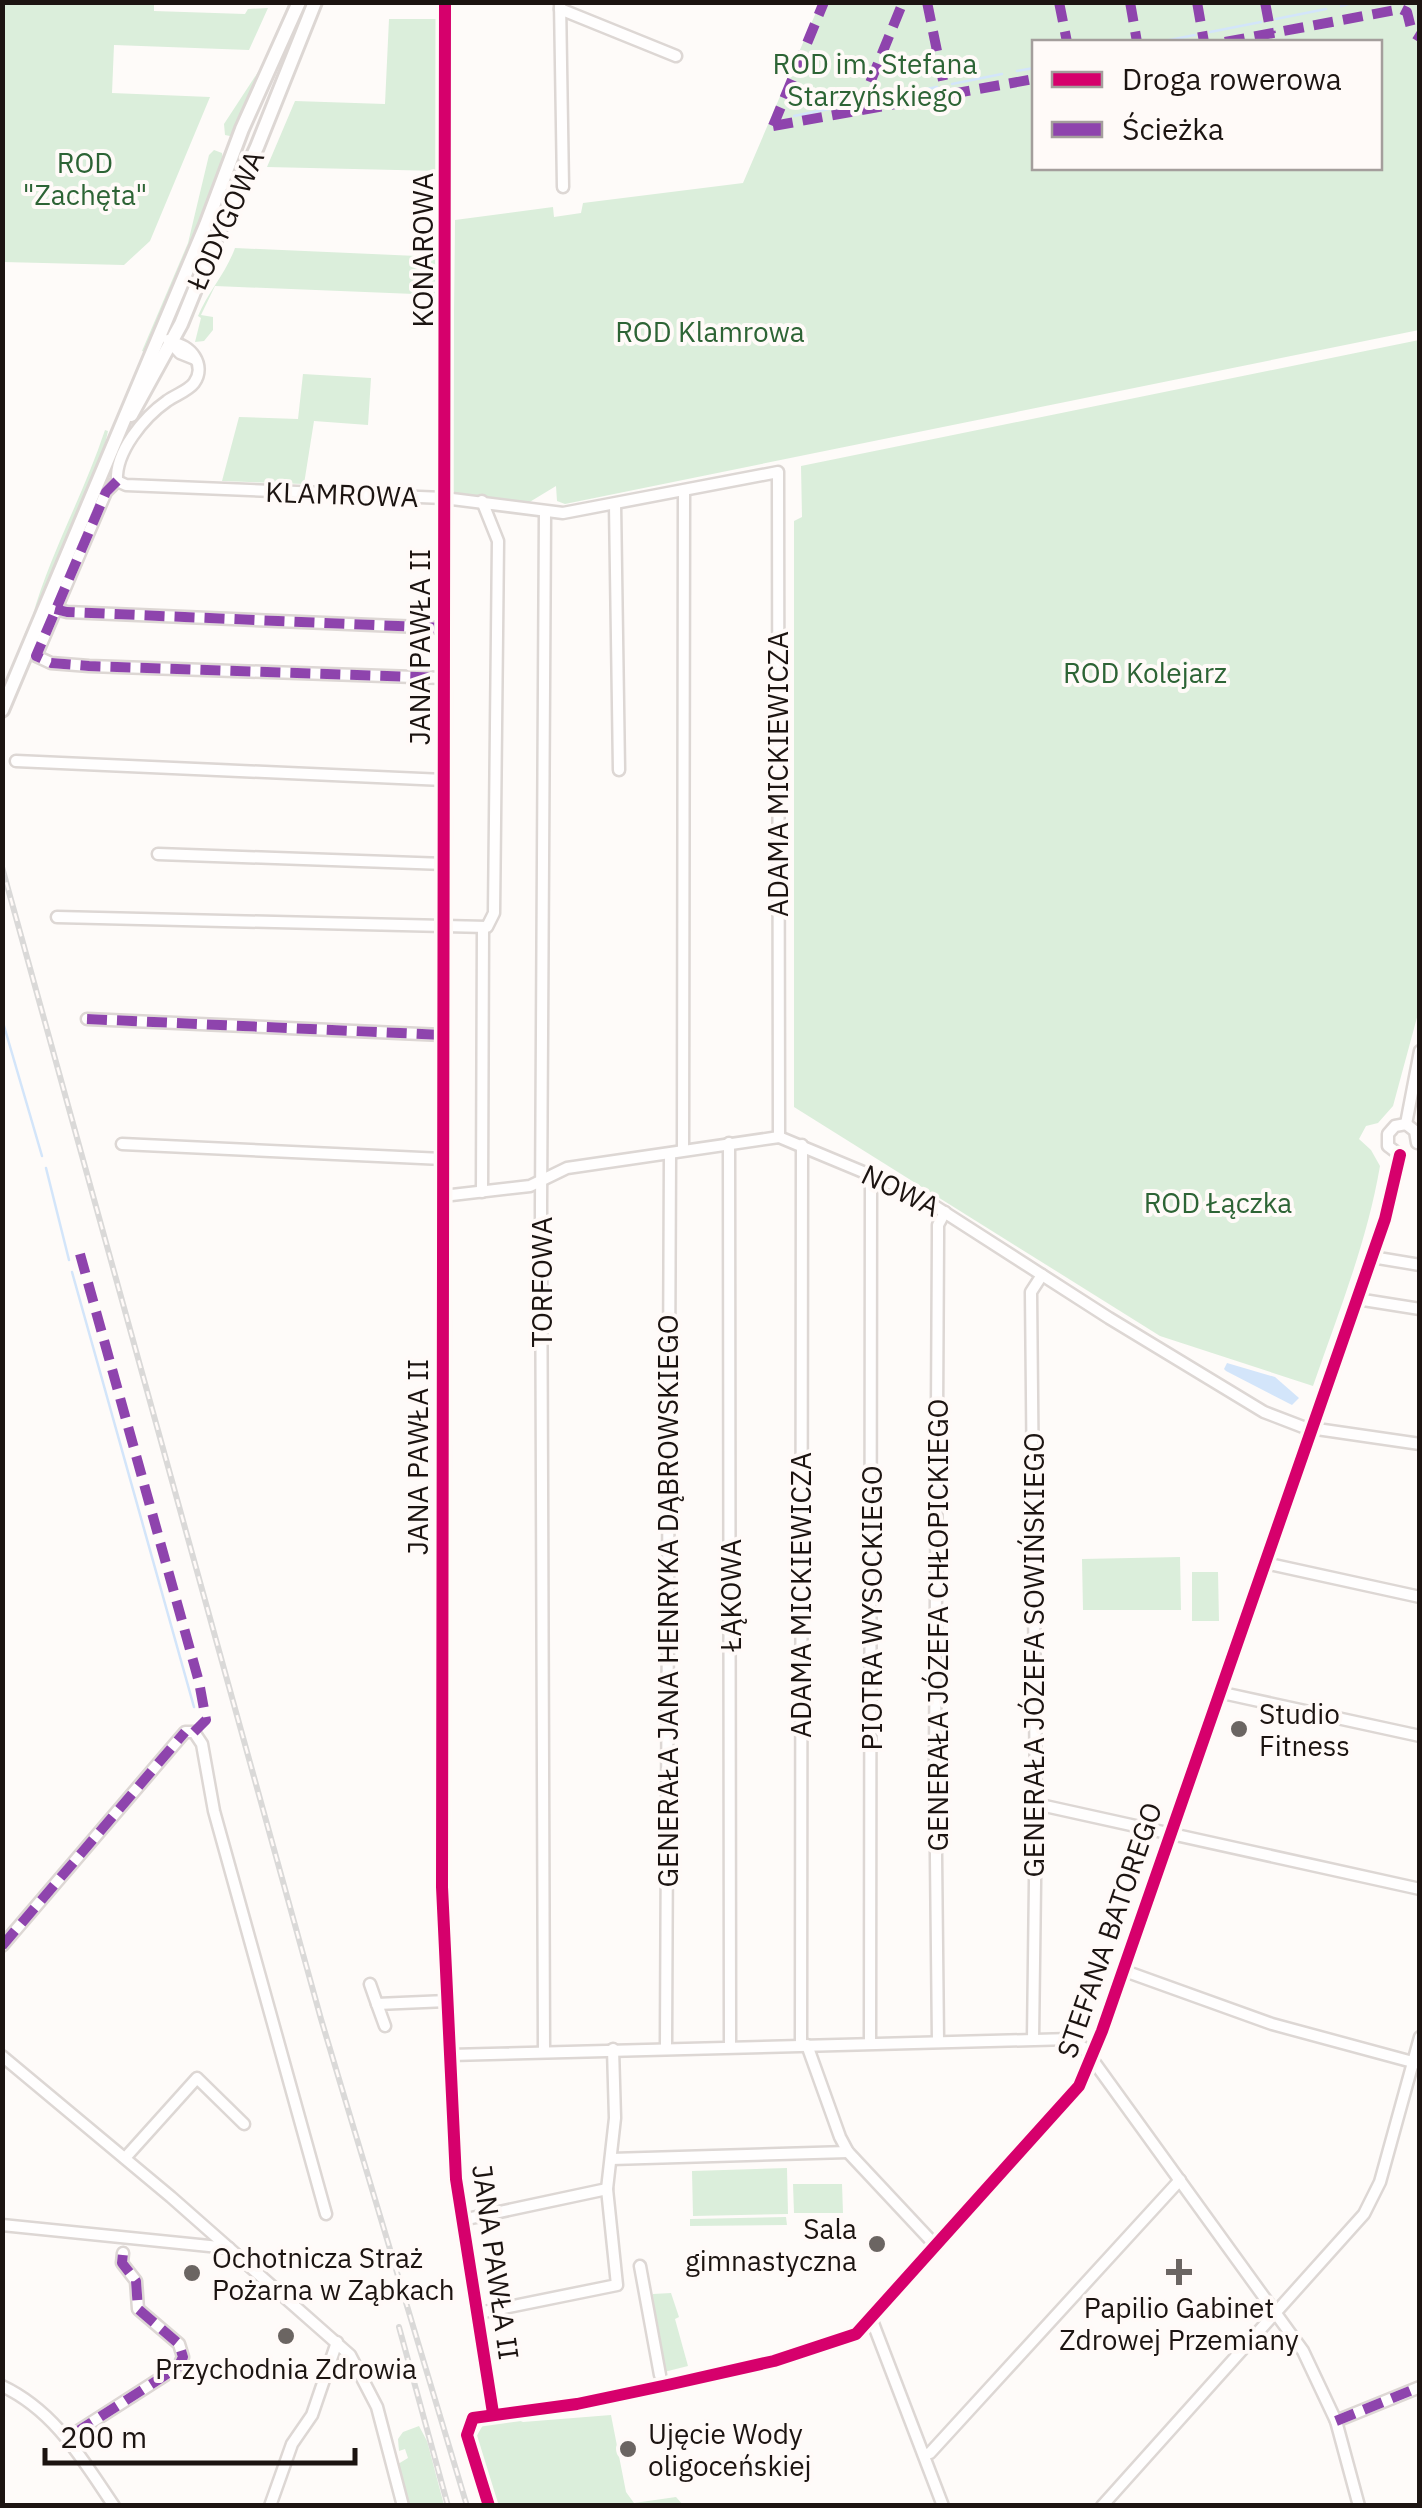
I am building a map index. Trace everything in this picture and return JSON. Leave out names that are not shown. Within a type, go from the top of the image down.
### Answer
[{"type":"main road","name":"ŁODYGOWA","points":[[166,338],[248,115],[298,2]]},
{"type":"main road","name":"ŁODYGOWA","points":[[2,710],[120,429],[257,148],[314,2]]},
{"type":"street","name":"KONAROWA","points":[[444,498],[446,2]]},
{"type":"street","points":[[564,187],[560,6],[676,56]]},
{"type":"street","points":[[166,338],[188,348],[198,374],[194,383],[156,409],[137,430],[117,472],[117,481],[106,492],[36,656],[52,663],[89,666],[444,678]]},
{"type":"street","name":"KLAMROWA","points":[[117,481],[126,485],[444,498],[563,514],[778,472]]},
{"type":"street","name":"ADAMA MICKIEWICZA","points":[[778,472],[779,1137]]},
{"type":"street","points":[[684,491],[684,1150]]},
{"type":"street","name":"JANA PAWŁA II","points":[[444,498],[442,1887],[462,2220],[493,2413]]},
{"type":"street","points":[[57,917],[483,928],[490,924],[494,913],[498,541],[482,501]]},
{"type":"street","points":[[615,504],[619,770]]},
{"type":"street","name":"TORFOWA","points":[[544,2052],[545,513]]},
{"type":"street","points":[[56,609],[444,628]]},
{"type":"street","points":[[16,762],[444,780]]},
{"type":"street","points":[[158,854],[445,864]]},
{"type":"street","points":[[482,1192],[483,928]]},
{"type":"street","points":[[88,1019],[442,1035]]},
{"type":"street","points":[[1406,1124],[1420,1051]]},
{"type":"street","points":[[1406,1124],[1415,1131],[1418,1143],[1411,1152],[1400,1155],[1388,1146],[1388,1134],[1395,1126],[1406,1124]]},
{"type":"street","name":"NOWA","points":[[443,1196],[530,1186],[568,1168],[779,1137],[916,1194],[1248,1403],[1298,1426],[1420,1444]]},
{"type":"street","name":"ŁĄKOWA","points":[[729,1143],[730,2046]]},
{"type":"street","points":[[122,1144],[443,1160]]},
{"type":"street","name":"ADAMA MICKIEWICZA","points":[[802,1145],[804,2045],[848,2152],[936,2246]]},
{"type":"street","name":"GENERAŁA JANA HENRYKA DĄBROWSKIEGO","points":[[666,2047],[670,1155]]},
{"type":"street","name":"STEFANA BATOREGO","points":[[489,2506],[468,2439],[470,2421],[476,2416],[592,2401],[774,2361],[851,2337],[1079,2086],[1092,2060],[1372,1257],[1390,1203],[1400,1155]]},
{"type":"street","name":"PIOTRA WYSOCKIEGO","points":[[870,2043],[871,1174]]},
{"type":"street","name":"GENERAŁA JÓZEFA CHŁOPICKIEGO","points":[[938,2041],[938,1225],[945,1212]]},
{"type":"street","points":[[1372,1257],[1420,1265]]},
{"type":"street","name":"GENERAŁA JÓZEFA SOWIŃSKIEGO","points":[[1033,2039],[1036,1804],[1031,1292],[1042,1275]]},
{"type":"street","points":[[1357,1299],[1420,1309]]},
{"type":"street","points":[[1265,1562],[1420,1596]]},
{"type":"street","points":[[1218,1692],[1420,1736]]},
{"type":"street","points":[[2,1946],[185,1732],[194,1732],[202,1744],[214,1811],[326,2214]]},
{"type":"street","points":[[1036,1804],[1420,1889]]},
{"type":"street","points":[[1122,1970],[1272,2024],[1416,2063]]},
{"type":"street","points":[[370,1984],[384,2026]]},
{"type":"street","points":[[378,2004],[448,2001]]},
{"type":"street","points":[[1102,2506],[1372,2202],[1416,2063],[1420,2037]]},
{"type":"street","points":[[450,2055],[1071,2039],[1084,2048],[1303,2351],[1336,2421],[1359,2506]]},
{"type":"street","points":[[479,2313],[617,2285],[607,2189],[615,2118],[613,2049]]},
{"type":"street","points":[[2,2056],[230,2248],[354,2359],[370,2389],[404,2506]]},
{"type":"street","points":[[125,2158],[196,2078],[244,2124]]},
{"type":"street","points":[[611,2159],[848,2152]]},
{"type":"street","points":[[924,2455],[930,2453],[1180,2180]]},
{"type":"street","points":[[462,2220],[607,2189]]},
{"type":"street","points":[[2,2225],[230,2248]]},
{"type":"street","points":[[76,2432],[178,2367],[184,2357],[182,2346],[138,2308],[136,2280],[122,2263],[123,2253]]},
{"type":"street","points":[[640,2266],[660,2375]]},
{"type":"street","points":[[872,2318],[943,2506]]},
{"type":"street","points":[[270,2506],[292,2444],[312,2415],[337,2342]]},
{"type":"street","points":[[2,2386],[35,2406],[62,2430],[114,2506]]},
{"type":"street","points":[[1336,2421],[1420,2386]]},
{"type":"green space","name":"ROD \"Zachęta\"","points":[[3,3],[154,3],[154,11],[245,14],[248,9],[268,8],[249,50],[114,45],[112,93],[210,97],[150,241],[124,265],[3,262]]},
{"type":"green space","points":[[289,3],[293,3],[235,133],[225,135],[224,124],[260,69]]},
{"type":"green space","name":"ROD Klamrowa","points":[[820,3],[1419,3],[1419,330],[565,504],[557,501],[556,486],[528,503],[455,493],[447,483],[453,405],[455,220],[553,207],[554,217],[581,213],[583,203],[743,183]]},
{"type":"green space","points":[[389,19],[440,19],[440,171],[267,167],[295,101],[385,104]]},
{"type":"green space","points":[[214,150],[222,153],[224,166],[145,352],[142,351],[188,243],[209,155]]},
{"type":"green space","points":[[235,248],[440,257],[439,295],[215,286],[201,315],[213,317],[213,330],[204,341],[195,342],[201,318],[198,316]]},
{"type":"green space","name":"ROD Kolejarz","points":[[1419,340],[1419,1010],[1393,1106],[1378,1123],[1366,1126],[1359,1139],[1380,1166],[1360,1249],[1313,1386],[1160,1336],[794,1107],[794,521],[802,517],[801,466]]},
{"type":"green space","points":[[303,374],[371,378],[368,425],[314,421],[304,484],[222,481],[239,417],[298,419]]},
{"type":"green space","points":[[105,430],[108,431],[102,458],[23,646],[48,570]]},
{"type":"green space","points":[[1180,1557],[1181,1610],[1083,1610],[1082,1559]]},
{"type":"green space","points":[[1192,1572],[1218,1572],[1219,1621],[1192,1621]]},
{"type":"green space","points":[[787,2168],[788,2214],[693,2216],[692,2171]]},
{"type":"green space","points":[[793,2184],[842,2184],[843,2213],[794,2213]]},
{"type":"green space","points":[[786,2217],[787,2225],[690,2226],[690,2219]]},
{"type":"green space","points":[[671,2293],[688,2366],[664,2372],[653,2294]]},
{"type":"green space","points":[[611,2415],[626,2492],[634,2503],[676,2497],[683,2505],[497,2505],[476,2437],[483,2425],[516,2419],[523,2422]]},
{"type":"green space","points":[[419,2426],[427,2441],[444,2505],[410,2505],[398,2464],[408,2458],[405,2449],[399,2451],[398,2439],[403,2432]]},
{"type":"water","points":[[1227,1363],[1275,1377],[1299,1398],[1292,1405],[1226,1371]]},
{"type":"waterway","points":[[1341,6],[1356,2]]},
{"type":"waterway","points":[[1276,19],[1326,9]]},
{"type":"waterway","points":[[1210,32],[1261,22]]},
{"type":"waterway","points":[[1169,40],[1195,35]]},
{"type":"waterway","points":[[1017,71],[1032,68]]},
{"type":"waterway","points":[[952,84],[1002,74]]},
{"type":"waterway","points":[[870,101],[937,87]]},
{"type":"waterway","points":[[794,116],[853,104]]},
{"type":"waterway","points":[[2,1019],[42,1156]]},
{"type":"waterway","points":[[46,1168],[69,1260]]},
{"type":"waterway","points":[[72,1272],[194,1707]]},
{"type":"railway","points":[[2,867],[321,2019],[467,2506]]},
{"type":"railway","points":[[399,2327],[448,2506]]},
{"type":"marked path","points":[[773,126],[824,2]]},
{"type":"marked path","points":[[859,110],[903,2]]},
{"type":"marked path","points":[[927,2],[946,95]]},
{"type":"marked path","points":[[1059,2],[1067,40]]},
{"type":"marked path","points":[[1130,2],[1137,40]]},
{"type":"marked path","points":[[1197,2],[1204,40]]},
{"type":"marked path","points":[[1265,2],[1271,34]]},
{"type":"marked path","points":[[1236,40],[1401,9],[1407,12],[1412,32],[1420,37]]},
{"type":"marked path","points":[[773,126],[1032,79]]},
{"type":"marked path","points":[[117,481],[106,492],[36,656],[51,663],[89,666],[444,678]]},
{"type":"marked path","points":[[55,609],[444,628]]},
{"type":"marked path","points":[[87,1019],[443,1035]]},
{"type":"marked path","points":[[80,1254],[199,1682],[206,1720],[194,1732]]},
{"type":"marked path","points":[[2,1946],[185,1732]]},
{"type":"marked path","points":[[75,2433],[178,2367],[183,2357],[179,2344],[138,2309],[136,2281],[122,2263],[123,2253]]},
{"type":"marked path","points":[[1336,2421],[1420,2387]]},
{"type":"cycle path","points":[[445,2],[442,1887],[456,2179],[493,2413]]},
{"type":"cycle path","points":[[489,2506],[467,2435],[473,2418],[577,2404],[672,2384],[774,2361],[856,2334],[1079,2086],[1102,2031],[1385,1219],[1400,1155]]},
{"type":"place","name":"Studio Fitness","points":[[1239,1729]]},
{"type":"place","name":"Sala gimnastyczna","points":[[877,2244]]},
{"type":"place","name":"Papilio Gabinet Zdrowej Przemiany","points":[[1179,2272]]},
{"type":"place","name":"Ochotnicza Straż Pożarna w Ząbkach","points":[[192,2273]]},
{"type":"place","name":"Przychodnia Zdrowia","points":[[286,2336]]},
{"type":"place","name":"Ujęcie Wody oligoceńskiej","points":[[628,2449]]},
{"type":"park label","name":"ROD im. Stefana Starzyńskiego","points":[[875,79]]},
{"type":"park label","name":"ROD Łączka","points":[[1218,1202]]}]
